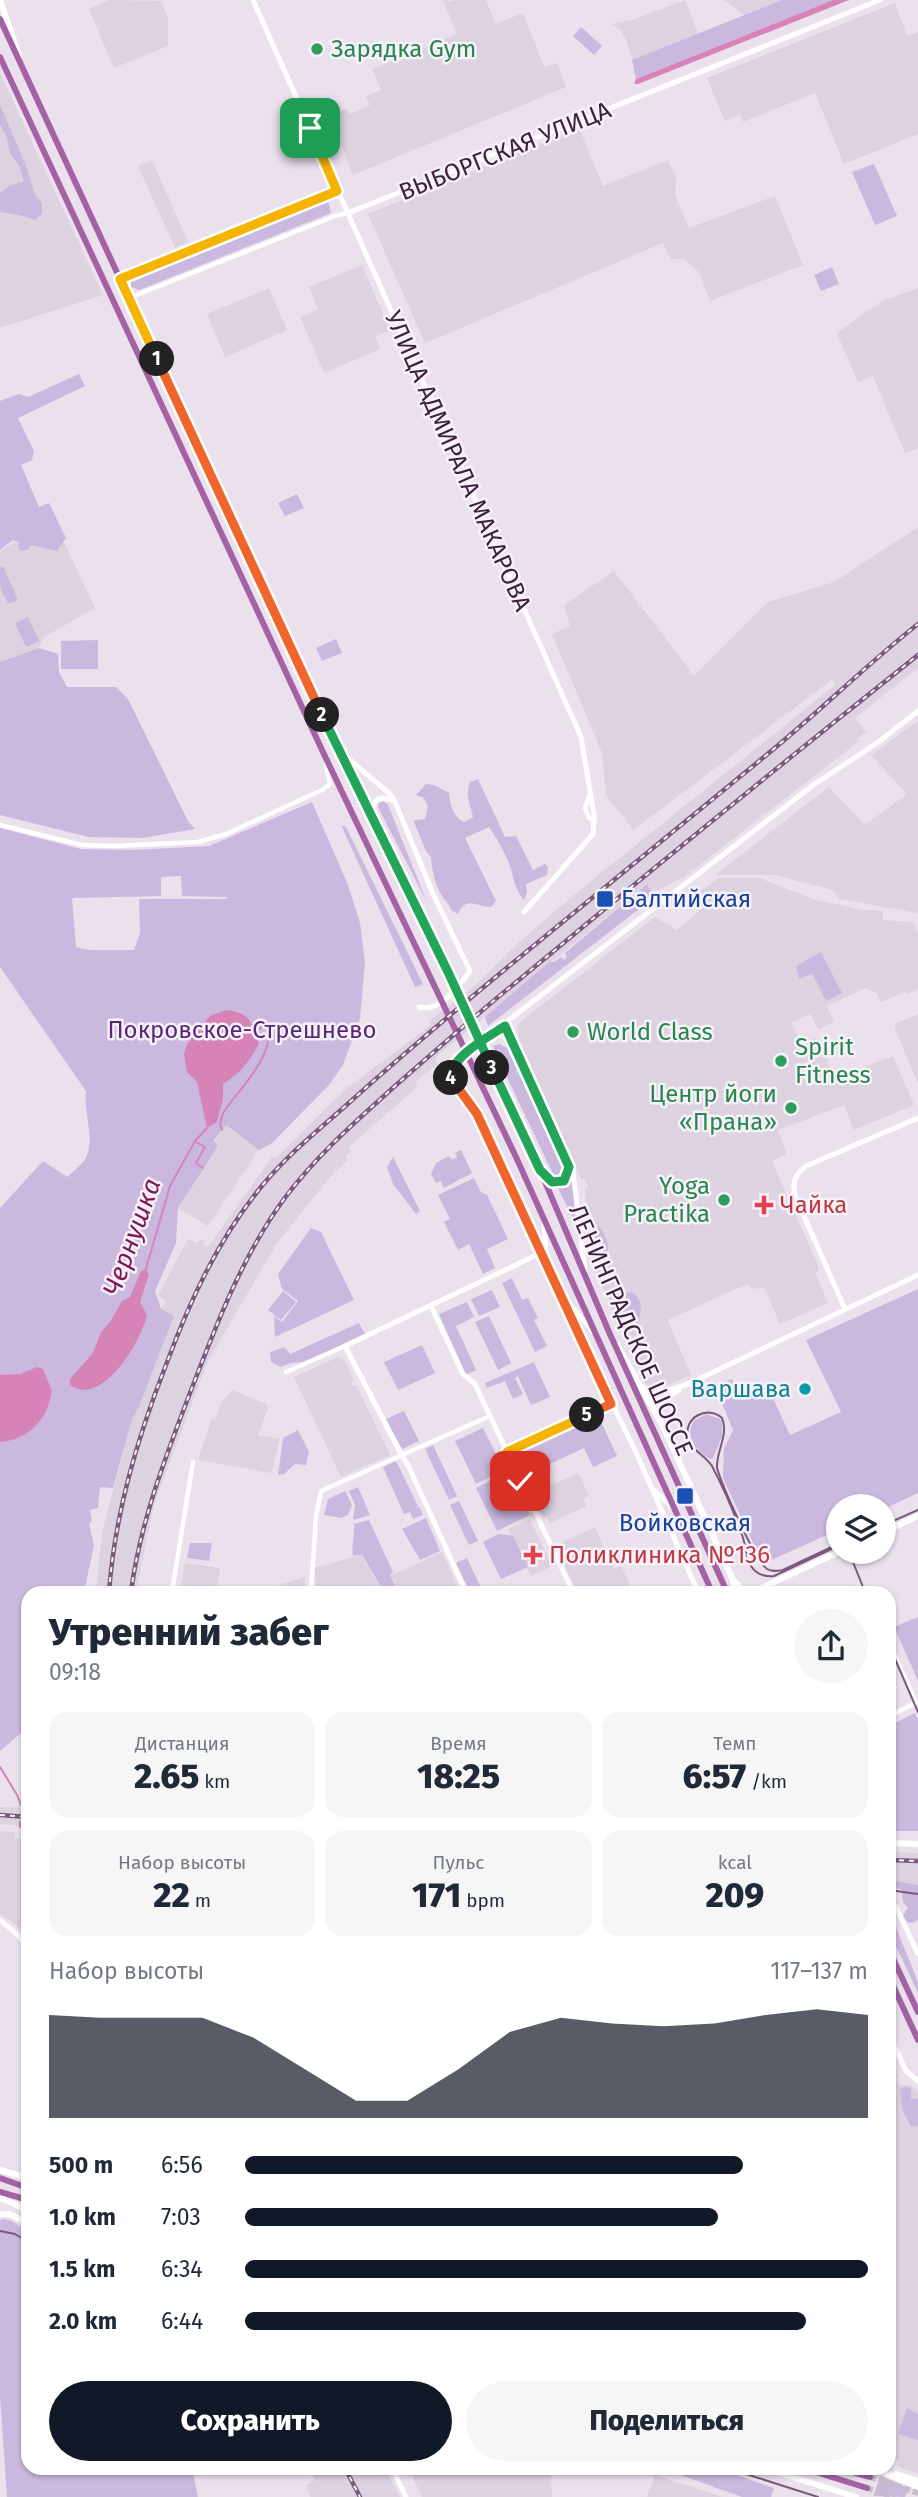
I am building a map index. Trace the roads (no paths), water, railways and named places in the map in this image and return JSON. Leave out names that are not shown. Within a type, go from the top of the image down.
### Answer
[{"type":"main road","points":[[0,0],[27,80]]},
{"type":"main road","name":"ЛЕНИНГРАДСКОЕ ШОССЕ","points":[[0,19],[338,749],[449,974],[540,1170],[609,1332],[724,1586]]},
{"type":"main road","name":"ЛЕНИНГРАДСКОЕ ШОССЕ","points":[[0,60],[544,1218],[708,1586]]},
{"type":"main road","points":[[609,1332],[663,1426],[734,1586]]},
{"type":"main road","points":[[896,1526],[918,1516]]},
{"type":"main road","points":[[766,1586],[826,1558]]},
{"type":"main road","points":[[732,1578],[739,1586]]},
{"type":"main road","points":[[896,1843],[918,1844]]},
{"type":"main road","points":[[896,1965],[918,2012]]},
{"type":"main road","points":[[896,1992],[918,2040]]},
{"type":"main road","points":[[0,2170],[21,2176]]},
{"type":"main road","points":[[0,2178],[21,2186]]},
{"type":"main road","points":[[0,2192],[21,2198]]},
{"type":"main road","points":[[0,2198],[19,2206]]},
{"type":"main road","points":[[0,2204],[19,2206]]},
{"type":"main road","points":[[0,2214],[10,2214],[21,2220]]},
{"type":"main road","points":[[896,2474],[918,2480]]},
{"type":"main road","points":[[786,2475],[856,2497]]},
{"type":"main road","points":[[825,2475],[867,2488]]},
{"type":"main road","points":[[863,2475],[870,2477]]},
{"type":"main road","points":[[891,2475],[918,2487]]},
{"type":"street","name":"УЛИЦА АДМИРАЛА МАКАРОВА","points":[[253,0],[581,737],[595,821],[593,834],[524,912]]},
{"type":"street","name":"ВЫБОРГСКАЯ УЛИЦА","points":[[129,298],[880,0]]},
{"type":"street","points":[[120,279],[337,191]]},
{"type":"street","points":[[695,1586],[633,1446],[477,1114],[451,1079],[454,1063],[812,786],[877,743],[918,711]]},
{"type":"street","points":[[338,749],[390,794],[395,802],[434,897],[470,971],[438,1005],[427,1009],[419,1007]]},
{"type":"street","points":[[0,825],[82,845],[198,842],[226,834],[330,784],[322,750]]},
{"type":"street","points":[[375,826],[372,806],[376,800],[383,797],[395,802]]},
{"type":"street","points":[[505,1026],[576,1183],[582,1258],[587,1281]]},
{"type":"street","points":[[845,1309],[796,1198],[793,1186],[797,1175],[806,1166],[918,1118]]},
{"type":"street","points":[[540,1170],[552,1182],[558,1184],[566,1179],[569,1167]]},
{"type":"street","points":[[544,1218],[549,1270]]},
{"type":"street","points":[[536,1242],[543,1243],[545,1239]]},
{"type":"street","points":[[286,1372],[541,1253]]},
{"type":"street","points":[[663,1426],[659,1414],[660,1405],[688,1384],[918,1275]]},
{"type":"street","points":[[557,1288],[593,1332]]},
{"type":"street","points":[[431,1306],[463,1374],[475,1384],[570,1586]]},
{"type":"street","points":[[345,1346],[408,1465],[463,1586]]},
{"type":"street","points":[[641,1386],[647,1390],[661,1392],[688,1384]]},
{"type":"street","points":[[507,1452],[611,1404]]},
{"type":"street","points":[[311,1586],[316,1517],[321,1491],[490,1416]]},
{"type":"street","points":[[173,1586],[193,1462]]},
{"type":"street","points":[[649,1484],[673,1508]]},
{"type":"street","points":[[896,1658],[917,1704],[896,1713]]},
{"type":"street","points":[[896,1907],[918,1954]]},
{"type":"street","points":[[0,1920],[21,1939]]},
{"type":"street","points":[[896,2049],[906,2071],[918,2081]]},
{"type":"street","points":[[906,2071],[918,2074]]},
{"type":"street","points":[[396,2475],[407,2497]]},
{"type":"waterway","points":[[222,1130],[220,1124],[223,1113],[266,1051],[268,1029],[263,1027],[253,1031]]},
{"type":"waterway","name":"Чернушка","points":[[145,1272],[170,1186],[195,1141],[207,1128]]},
{"type":"waterway","points":[[196,1142],[205,1147],[196,1163],[203,1168]]},
{"type":"waterway","points":[[0,1767],[21,1805]]},
{"type":"waterway","points":[[20,1822],[20,1827]]},
{"type":"tunnel","points":[[870,2477],[918,2493]]},
{"type":"tunnel","points":[[867,2488],[895,2497]]},
{"type":"tram line","points":[[826,1550],[783,1570],[767,1569],[747,1538],[717,1468],[724,1431],[722,1418],[716,1414],[704,1413],[693,1419],[687,1431],[689,1442],[709,1462],[716,1474],[739,1526],[749,1562],[755,1571],[774,1576],[826,1552]]},
{"type":"tram line","points":[[896,1520],[918,1510]]},
{"type":"tram line","points":[[854,1564],[863,1586]]},
{"type":"tram line","points":[[896,1661],[918,1712]]},
{"type":"tram line","points":[[896,1891],[918,1894]]},
{"type":"tram line","points":[[0,2231],[21,2238]]},
{"type":"tram line","points":[[749,2475],[818,2497]]},
{"type":"railway","points":[[110,1586],[116,1534],[129,1477],[175,1342],[216,1253],[267,1179],[302,1144],[418,1042],[784,741],[918,624]]},
{"type":"railway","points":[[132,1586],[140,1541],[154,1491],[210,1343],[242,1269],[269,1222],[296,1183],[351,1126],[472,1019],[918,655]]},
{"type":"railway","points":[[0,1815],[21,1816]]},
{"type":"railway","points":[[896,1860],[918,1861]]},
{"type":"railway","points":[[349,2475],[360,2497]]},
{"type":"place","name":"Зарядка Gym","points":[[317,49]]},
{"type":"place","name":"Балтийская","points":[[605,899]]},
{"type":"place","name":"World Class","points":[[573,1032]]},
{"type":"place","name":"Spirit Fitness","points":[[781,1061]]},
{"type":"place","name":"Центр йоги «Прана»","points":[[791,1108]]},
{"type":"place","name":"Yoga Practika","points":[[724,1200]]},
{"type":"place","name":"Чайка","points":[[764,1205]]},
{"type":"place","name":"Варшава","points":[[805,1389]]},
{"type":"place","name":"Войковская","points":[[685,1496]]},
{"type":"place","name":"Поликлиника №136","points":[[533,1555]]},
{"type":"park label","name":"Покровское-Стрешнево","points":[[242,1030]]}]
